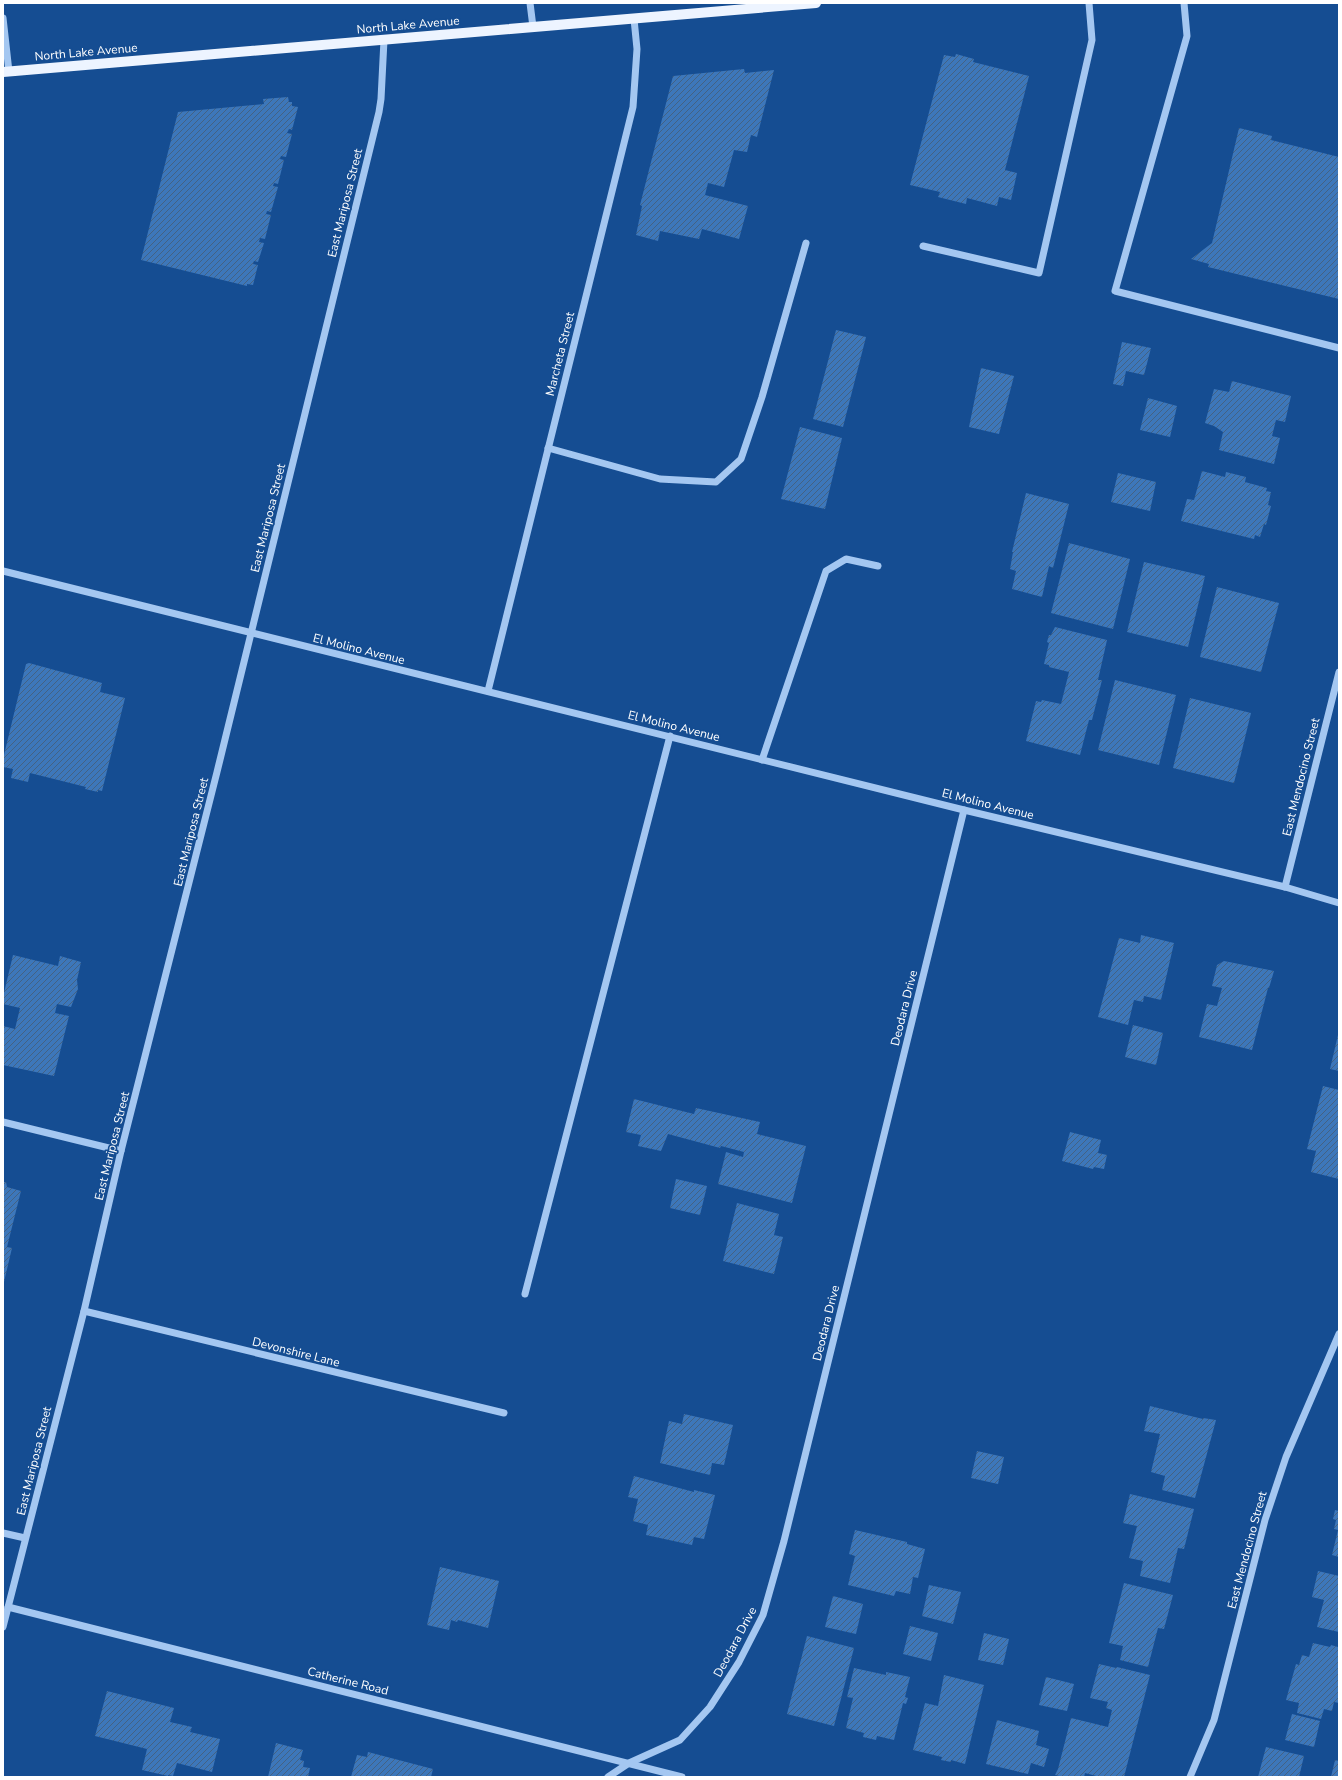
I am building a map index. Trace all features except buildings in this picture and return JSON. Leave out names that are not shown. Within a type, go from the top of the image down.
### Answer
[{"type":"main road","name":"North Lake Avenue","points":[[6,72],[816,3]]},
{"type":"street","points":[[530,3],[533,27]]},
{"type":"street","points":[[923,246],[1039,273],[1092,40],[1089,3]]},
{"type":"street","points":[[1184,3],[1187,36],[1115,291],[1339,348]]},
{"type":"street","points":[[3,18],[6,72]]},
{"type":"street","name":"Marcheta Street","points":[[488,691],[633,107],[637,49],[634,19]]},
{"type":"street","name":"East Mariposa Street","points":[[3,1627],[84,1311],[121,1151],[251,634],[381,99],[384,40]]},
{"type":"street","points":[[548,448],[660,479],[716,482],[741,459],[762,397],[806,243]]},
{"type":"street","points":[[762,760],[826,570],[846,559],[878,566]]},
{"type":"street","name":"El Molino Avenue","points":[[3,571],[251,634],[488,691],[964,810],[1285,887],[1339,903]]},
{"type":"street","name":"East Mendocino Street","points":[[1285,887],[1339,672]]},
{"type":"street","points":[[525,1294],[670,736]]},
{"type":"street","name":"Deodara Drive","points":[[608,1777],[629,1763],[680,1740],[710,1707],[739,1662],[763,1615],[784,1541],[964,810]]},
{"type":"street","points":[[3,1122],[121,1151]]},
{"type":"street","name":"Devonshire Lane","points":[[84,1311],[504,1414]]},
{"type":"street","name":"East Mendocino Street","points":[[1190,1777],[1214,1720],[1264,1520],[1283,1464],[1339,1334]]},
{"type":"street","points":[[3,1533],[25,1538]]},
{"type":"street","name":"Catherine Road","points":[[8,1607],[682,1777]]}]
